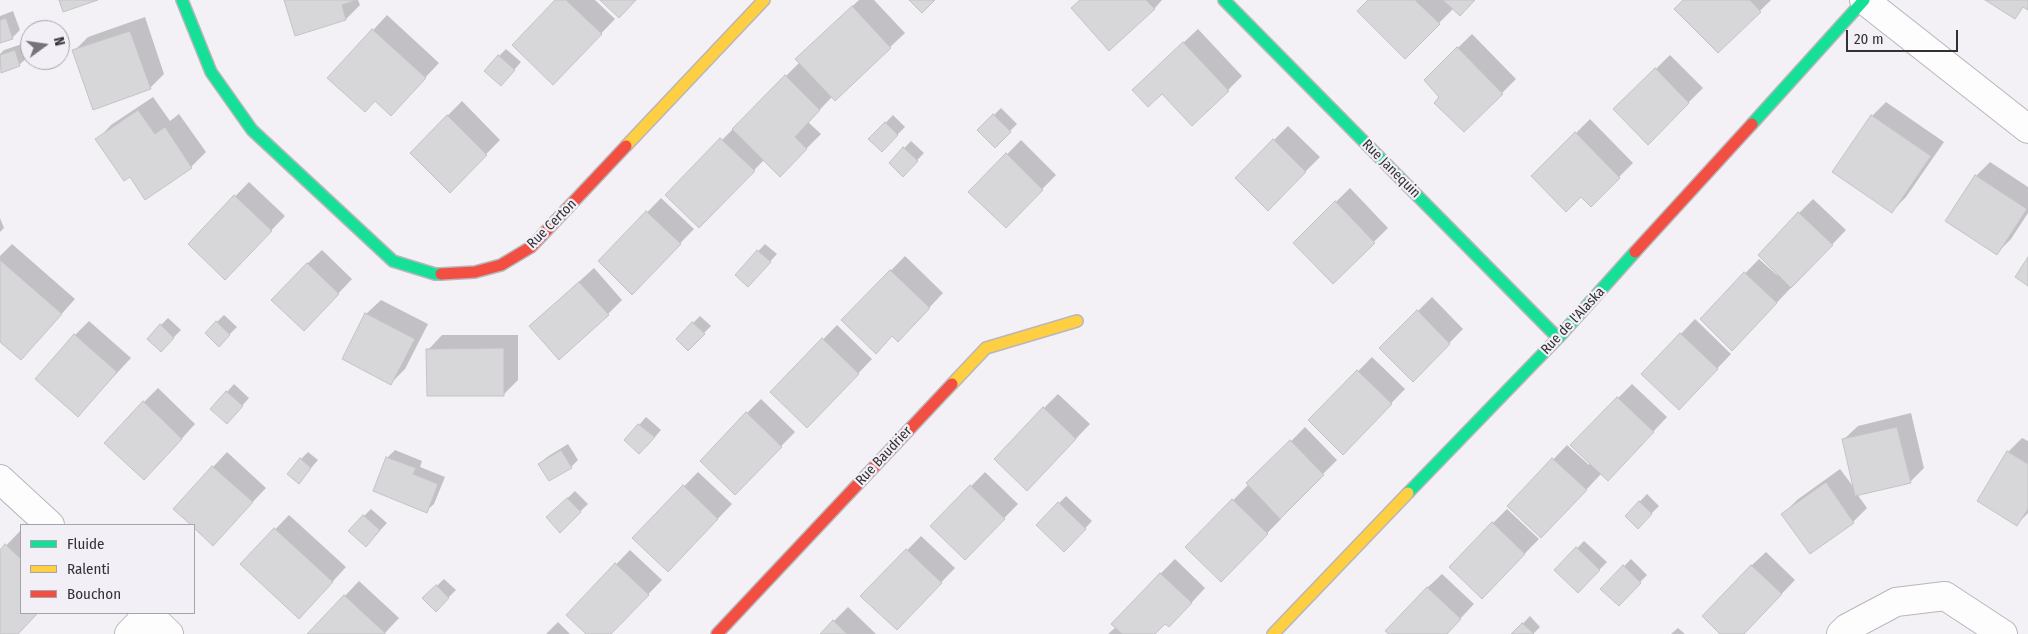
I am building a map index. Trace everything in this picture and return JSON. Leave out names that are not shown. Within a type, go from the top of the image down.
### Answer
[{"type":"street","name":"Rue Certon","points":[[182,0],[211,72],[252,130],[393,261],[435,274],[474,272],[501,265],[531,247],[764,0]]},
{"type":"street","name":"Rue Janequin","points":[[1224,0],[1558,338]]},
{"type":"street","name":"Rue de l'Alaska","points":[[1273,634],[1558,338],[1864,0]]},
{"type":"street","points":[[1864,0],[2028,128]]},
{"type":"street","name":"Rue Baudrier","points":[[717,634],[986,348],[1077,321]]},
{"type":"street","points":[[0,480],[49,524]]},
{"type":"street","points":[[1841,634],[1847,628],[1896,602],[1945,596],[2003,634]]},
{"type":"street","points":[[129,634],[146,614]]},
{"type":"street","points":[[148,614],[169,634]]},
{"type":"building","points":[[59,0],[98,0],[63,12]]},
{"type":"building","points":[[284,0],[357,0],[342,5],[346,20],[295,36]]},
{"type":"building","points":[[555,0],[566,0],[602,34],[553,85],[512,45]]},
{"type":"building","points":[[600,0],[636,0],[619,18]]},
{"type":"building","points":[[909,0],[935,0],[922,13]]},
{"type":"building","points":[[1080,0],[1146,0],[1155,9],[1109,51],[1071,8]]},
{"type":"building","points":[[1368,0],[1415,0],[1440,24],[1405,59],[1357,11]]},
{"type":"building","points":[[1443,0],[1475,0],[1460,16]]},
{"type":"building","points":[[1683,0],[1750,0],[1761,12],[1718,53],[1674,9]]},
{"type":"building","points":[[1985,0],[2028,0],[2028,10],[2023,7],[2015,19]]},
{"type":"building","points":[[852,6],[891,48],[835,101],[795,59]]},
{"type":"building","points":[[6,18],[13,39],[0,43],[0,20]]},
{"type":"building","points":[[372,29],[426,78],[391,116],[375,101],[365,112],[327,78]]},
{"type":"building","points":[[130,31],[151,89],[93,110],[72,50]]},
{"type":"building","points":[[1183,42],[1229,91],[1192,126],[1162,94],[1148,107],[1132,90]]},
{"type":"building","points":[[1457,47],[1503,94],[1464,132],[1434,103],[1439,97],[1424,80]]},
{"type":"building","points":[[15,50],[20,66],[1,73],[0,55]]},
{"type":"building","points":[[498,55],[515,70],[501,86],[484,71]]},
{"type":"building","points":[[1655,68],[1689,103],[1648,145],[1613,109]]},
{"type":"building","points":[[785,75],[820,110],[795,137],[807,149],[780,177],[732,129]]},
{"type":"building","points":[[138,110],[155,134],[165,127],[192,168],[145,200],[130,177],[124,181],[95,139]]},
{"type":"building","points":[[993,114],[1011,132],[995,148],[977,130]]},
{"type":"building","points":[[447,115],[487,155],[450,193],[410,153]]},
{"type":"building","points":[[1871,115],[1931,156],[1892,213],[1832,172]]},
{"type":"building","points":[[885,122],[898,135],[882,152],[868,139]]},
{"type":"building","points":[[1575,132],[1620,178],[1591,207],[1581,197],[1566,212],[1531,176]]},
{"type":"building","points":[[720,138],[755,171],[699,228],[665,195]]},
{"type":"building","points":[[1273,139],[1306,172],[1268,211],[1235,178]]},
{"type":"building","points":[[903,147],[918,161],[903,177],[889,163]]},
{"type":"building","points":[[1006,153],[1043,190],[1006,228],[968,192]]},
{"type":"building","points":[[1975,175],[2027,209],[1997,255],[1945,221]]},
{"type":"building","points":[[234,195],[272,231],[225,280],[188,244]]},
{"type":"building","points":[[1335,201],[1375,243],[1333,284],[1293,243]]},
{"type":"building","points":[[646,211],[681,244],[632,295],[598,261]]},
{"type":"building","points":[[1798,212],[1833,245],[1791,288],[1758,255]]},
{"type":"building","points":[[757,250],[771,262],[748,287],[735,275]]},
{"type":"building","points":[[2028,257],[2028,286],[2015,277]]},
{"type":"building","points":[[0,260],[62,314],[21,360],[0,342]]},
{"type":"building","points":[[307,263],[339,294],[304,331],[271,300]]},
{"type":"building","points":[[890,270],[930,308],[898,342],[892,336],[876,354],[841,320]]},
{"type":"building","points":[[1744,272],[1777,303],[1732,351],[1700,319]]},
{"type":"building","points":[[579,282],[609,315],[559,360],[529,326]]},
{"type":"building","points":[[1417,310],[1450,344],[1413,382],[1379,348]]},
{"type":"building","points":[[365,313],[415,339],[391,385],[342,359]]},
{"type":"building","points":[[216,321],[230,335],[219,347],[205,333]]},
{"type":"building","points":[[692,322],[705,334],[688,351],[676,339]]},
{"type":"building","points":[[160,324],[174,338],[161,352],[147,339]]},
{"type":"building","points":[[1680,333],[1718,369],[1679,410],[1641,374]]},
{"type":"building","points":[[74,334],[117,372],[78,417],[35,379]]},
{"type":"building","points":[[822,338],[859,374],[807,428],[770,392]]},
{"type":"building","points":[[504,348],[504,396],[427,396],[426,349]]},
{"type":"building","points":[[1357,370],[1392,404],[1343,455],[1308,420]]},
{"type":"building","points":[[226,391],[243,406],[227,424],[210,409]]},
{"type":"building","points":[[1617,397],[1654,432],[1608,481],[1570,445]]},
{"type":"building","points":[[143,401],[182,439],[144,480],[104,443]]},
{"type":"building","points":[[1043,407],[1076,439],[1027,491],[994,459]]},
{"type":"building","points":[[746,412],[782,447],[735,495],[700,461]]},
{"type":"building","points":[[638,424],[655,437],[639,454],[624,440]]},
{"type":"building","points":[[1897,427],[1911,483],[1855,496],[1842,439]]},
{"type":"building","points":[[1290,440],[1324,475],[1280,519],[1246,483]]},
{"type":"building","points":[[561,450],[572,468],[549,481],[538,464]]},
{"type":"building","points":[[2007,451],[2028,464],[2028,509],[2017,526],[1977,501]]},
{"type":"building","points":[[386,457],[416,468],[413,474],[438,484],[427,513],[373,491]]},
{"type":"building","points":[[300,458],[311,468],[299,484],[287,474]]},
{"type":"building","points":[[1552,458],[1587,490],[1541,538],[1507,506]]},
{"type":"building","points":[[212,466],[253,502],[213,546],[195,529],[195,524],[190,524],[173,509]]},
{"type":"building","points":[[1826,482],[1854,523],[1810,554],[1781,514]]},
{"type":"building","points":[[683,485],[718,519],[668,572],[632,538]]},
{"type":"building","points":[[970,485],[1005,519],[965,560],[930,526]]},
{"type":"building","points":[[567,498],[581,512],[560,533],[546,517]]},
{"type":"building","points":[[1232,499],[1268,534],[1221,582],[1185,547]]},
{"type":"building","points":[[1639,501],[1652,514],[1638,529],[1625,516]]},
{"type":"building","points":[[1058,502],[1086,529],[1064,552],[1036,525]]},
{"type":"building","points":[[363,515],[380,530],[366,547],[348,531]]},
{"type":"building","points":[[1492,522],[1525,554],[1482,599],[1449,567]]},
{"type":"building","points":[[274,528],[333,582],[299,619],[240,564]]},
{"type":"building","points":[[5,544],[20,558],[20,614],[37,614],[18,634],[0,634],[0,550]]},
{"type":"building","points":[[1576,547],[1600,570],[1578,593],[1554,570]]},
{"type":"building","points":[[906,549],[942,583],[897,630],[860,596]]},
{"type":"building","points":[[615,563],[649,595],[611,634],[586,634],[566,615]]},
{"type":"building","points":[[1623,565],[1641,583],[1619,606],[1600,589]]},
{"type":"building","points":[[1751,565],[1782,594],[1744,634],[1720,634],[1702,616]]},
{"type":"building","points":[[1160,573],[1192,603],[1169,627],[1165,624],[1155,634],[1122,634],[1111,624]]},
{"type":"building","points":[[436,585],[449,598],[436,612],[422,598]]},
{"type":"building","points":[[1427,587],[1461,619],[1447,634],[1389,634],[1385,631]]},
{"type":"building","points":[[344,595],[385,633],[385,634],[307,634]]},
{"type":"building","points":[[833,620],[847,634],[820,634]]},
{"type":"building","points":[[1522,623],[1534,634],[1511,634]]},
{"type":"traffic: fast","points":[[182,0],[211,72],[252,130],[393,261],[435,274],[441,274]]},
{"type":"traffic: fast","points":[[1224,0],[1558,338]]},
{"type":"traffic: fast","points":[[1752,124],[1864,0]]},
{"type":"traffic: fast","points":[[1408,493],[1558,338],[1635,252]]},
{"type":"traffic: slow","points":[[626,146],[764,0]]},
{"type":"traffic: slow","points":[[952,384],[986,348],[1077,321]]},
{"type":"traffic: slow","points":[[1273,634],[1408,493]]},
{"type":"traffic: jam","points":[[1635,252],[1752,124]]},
{"type":"traffic: jam","points":[[441,274],[475,272],[501,265],[531,247],[626,146]]},
{"type":"traffic: jam","points":[[717,634],[952,384]]}]
